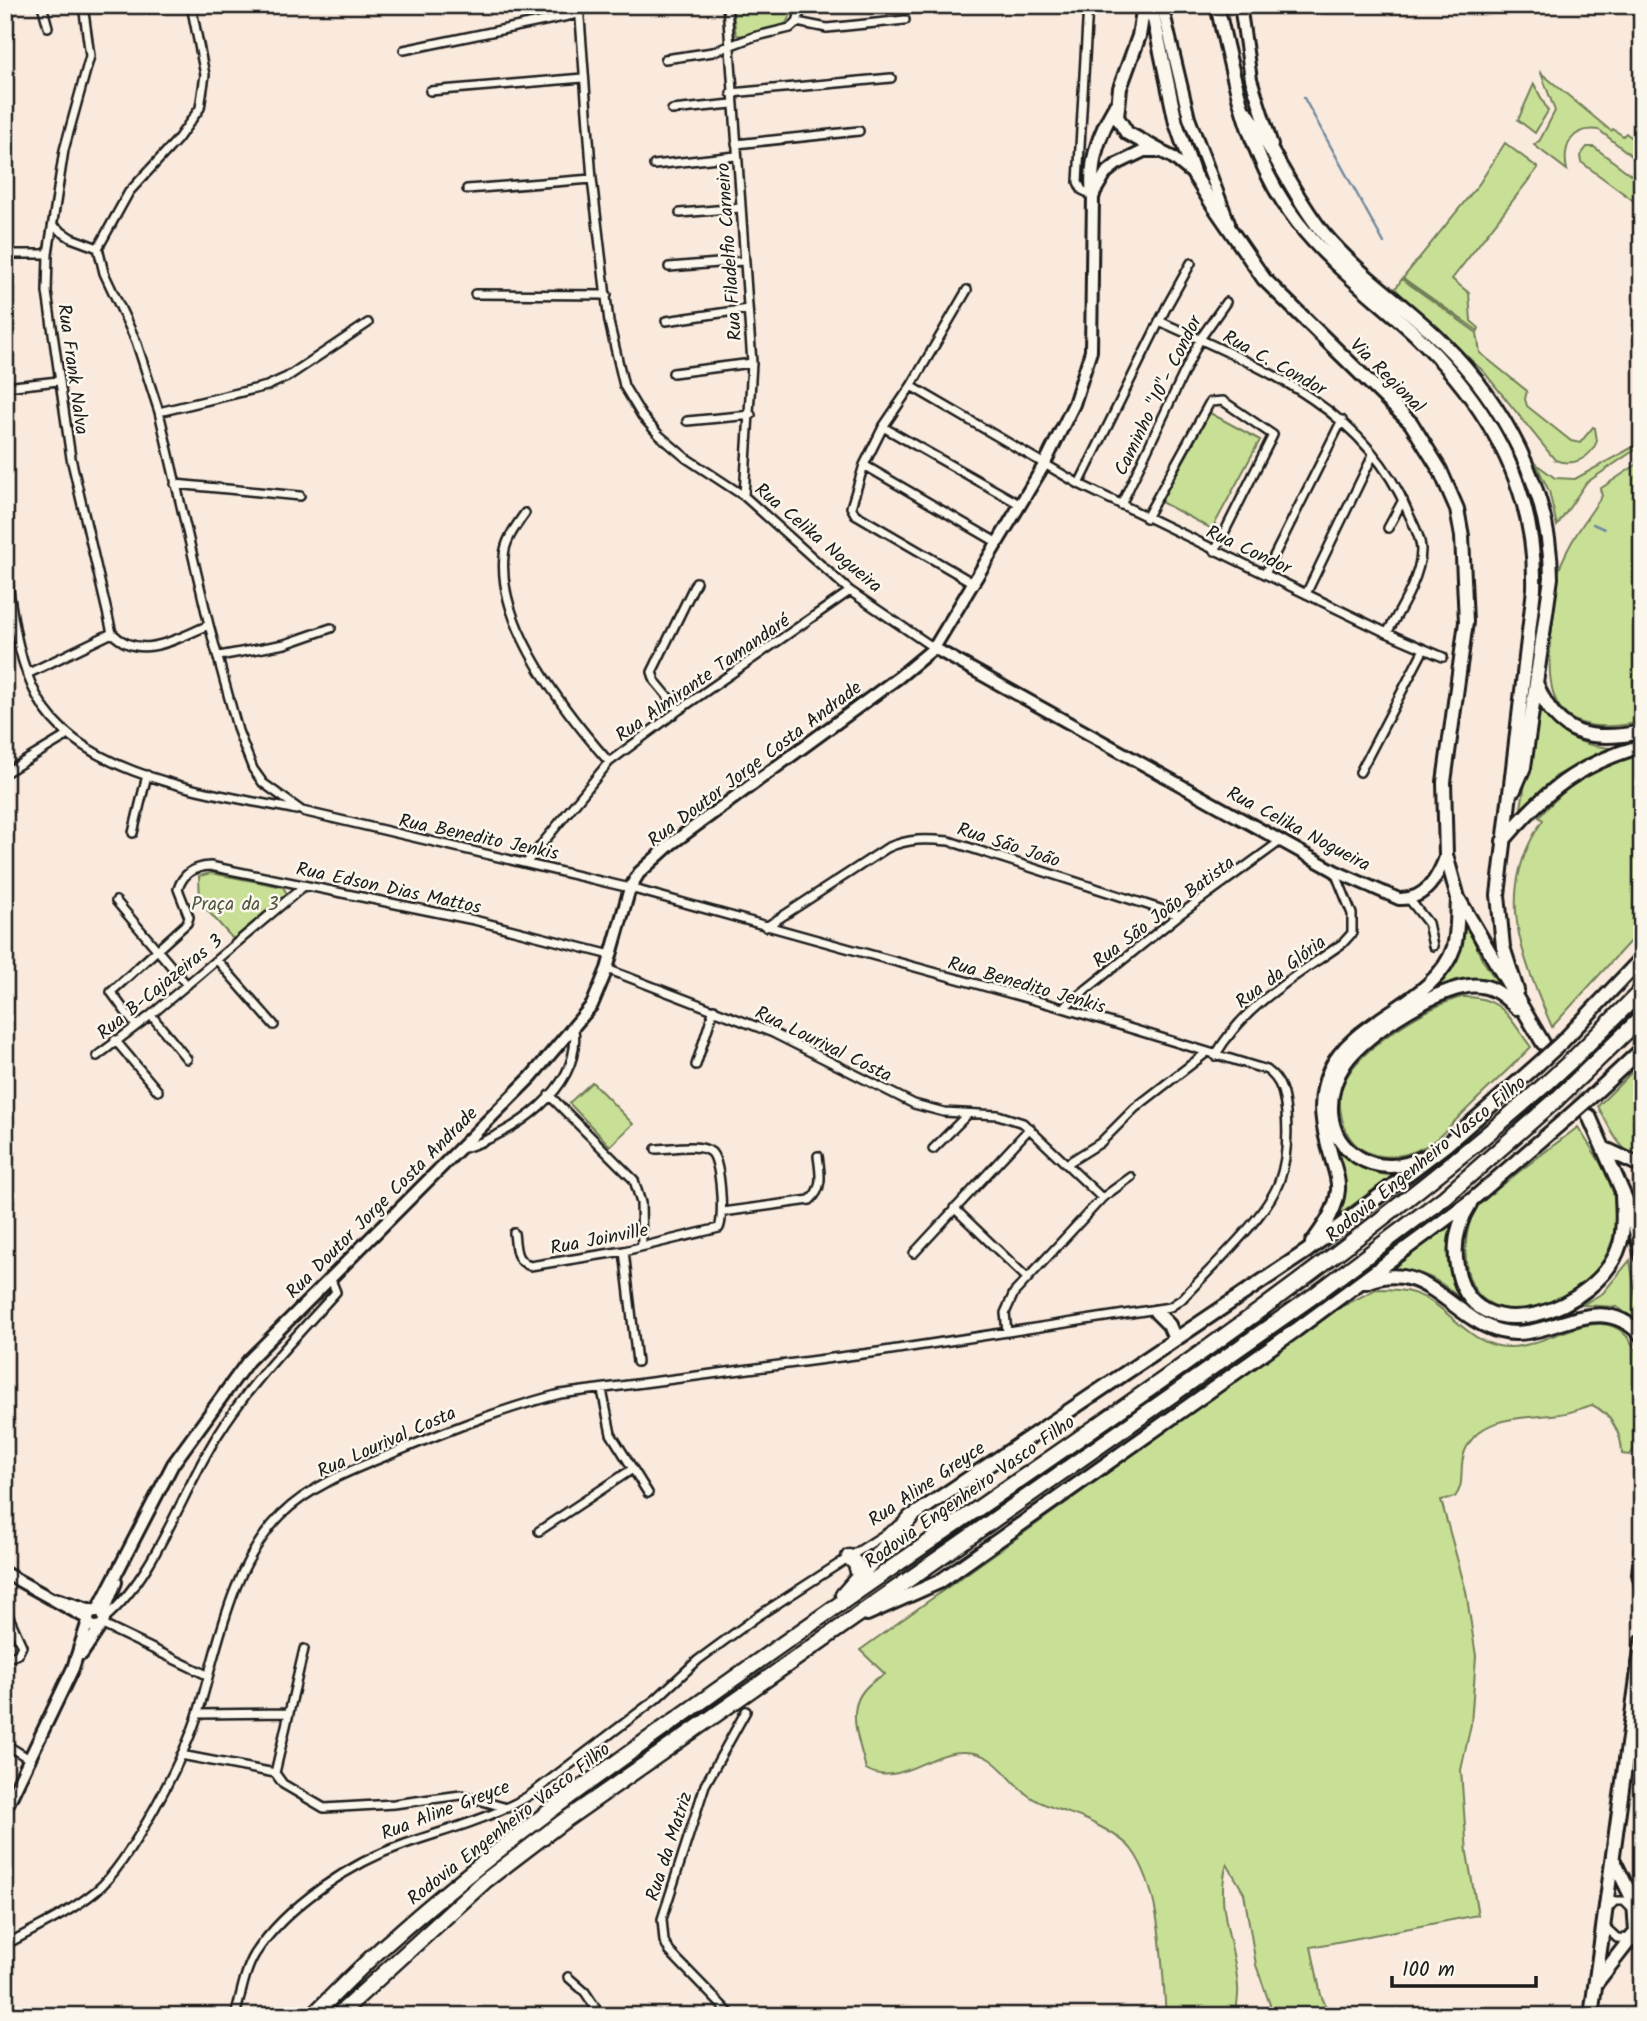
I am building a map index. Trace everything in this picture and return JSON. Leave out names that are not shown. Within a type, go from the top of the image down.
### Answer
[{"type":"highway","name":"Rodovia Engenheiro Vasco Filho","points":[[312,2016],[390,1941],[539,1818],[1347,1248],[1473,1147],[1548,1082],[1642,990]]},
{"type":"highway","name":"Rodovia Engenheiro Vasco Filho","points":[[337,2016],[485,1881],[561,1823],[844,1624],[1018,1506],[1333,1281],[1445,1197],[1557,1100],[1642,1017]]},
{"type":"highway","points":[[826,1613],[911,1517]]},
{"type":"highway","points":[[849,1557],[856,1564],[859,1576]]},
{"type":"main road","points":[[1093,195],[1090,175],[1095,148],[1116,104],[1139,36],[1144,5]]},
{"type":"main road","name":"Via Regional","points":[[1151,5],[1168,94],[1194,175],[1237,243],[1280,297],[1411,423],[1440,470],[1457,509],[1462,536],[1466,622],[1444,782],[1446,855],[1458,898]]},
{"type":"main road","points":[[1162,5],[1189,118],[1237,243]]},
{"type":"main road","points":[[1217,5],[1256,150],[1277,192],[1297,222],[1322,251],[1413,333],[1463,384],[1500,440],[1522,493],[1530,523],[1534,589],[1510,796],[1502,841],[1498,918],[1503,947],[1525,1014]]},
{"type":"main road","points":[[1240,5],[1251,79],[1284,174],[1323,233],[1355,266],[1450,351],[1491,402],[1513,438],[1539,499],[1551,550],[1549,605],[1524,767],[1510,796]]},
{"type":"main road","points":[[1116,104],[1117,117],[1127,133],[1160,151],[1194,175]]},
{"type":"main road","points":[[1242,105],[1273,148]]},
{"type":"main road","points":[[1093,195],[1106,173],[1130,155],[1144,151],[1160,151]]},
{"type":"main road","name":"Rua Doutor Jorge Costa Andrade","points":[[5,1811],[173,1464],[248,1361],[531,1077],[574,1029],[592,1005],[607,969],[630,888],[639,873],[671,844],[934,648],[975,584],[1044,465],[1074,404],[1090,351],[1093,195]]},
{"type":"main road","name":"Rua Celika Nogueira","points":[[934,648],[1282,839],[1335,871],[1399,899],[1409,900]]},
{"type":"main road","points":[[1537,685],[1553,713],[1575,731],[1602,737],[1642,732]]},
{"type":"main road","points":[[1502,841],[1537,802],[1565,778],[1602,759],[1642,746]]},
{"type":"main road","points":[[1409,900],[1432,884],[1446,855]]},
{"type":"main road","points":[[1458,898],[1543,1043]]},
{"type":"main road","points":[[1307,1251],[1332,1213],[1339,1188],[1321,1116],[1324,1087],[1330,1069],[1355,1038],[1420,989],[1448,960],[1454,945],[1458,898]]},
{"type":"main road","name":"Rua Aline Greyce","points":[[911,1517],[1307,1251],[1446,1145],[1562,1042],[1642,958]]},
{"type":"main road","points":[[1446,1145],[1418,1160],[1391,1166],[1366,1162],[1354,1155],[1339,1139],[1330,1112],[1333,1089],[1346,1062],[1356,1049],[1397,1020],[1453,988],[1480,986],[1494,989],[1525,1014]]},
{"type":"main road","points":[[844,1624],[939,1582],[1346,1293],[1473,1199],[1642,1049]]},
{"type":"main road","points":[[1588,1116],[1631,1211],[1642,1229]]},
{"type":"main road","points":[[1605,1149],[1642,1166]]},
{"type":"main road","points":[[1473,1199],[1456,1239],[1455,1257],[1460,1281],[1469,1296],[1486,1310],[1525,1318],[1568,1302],[1606,1272],[1620,1245],[1622,1191]]},
{"type":"main road","points":[[1631,1211],[1642,1256]]},
{"type":"main road","points":[[1346,1293],[1370,1280],[1393,1276],[1420,1282],[1441,1292],[1473,1319],[1499,1331],[1531,1332],[1575,1317],[1597,1315],[1619,1319],[1642,1336]]},
{"type":"main road","points":[[1156,1312],[1170,1325],[1175,1339]]},
{"type":"main road","points":[[1642,1546],[1642,1585]]},
{"type":"main road","points":[[5,1573],[73,1613],[97,1618]]},
{"type":"main road","points":[[1591,2016],[1642,1642]]},
{"type":"main road","points":[[1595,1985],[1637,1939],[1639,1916],[1613,1859]]},
{"type":"street","points":[[42,5],[48,27]]},
{"type":"street","name":"Rua Frank Nalva","points":[[83,5],[90,56],[64,150],[48,254],[47,292],[71,458],[112,633]]},
{"type":"street","points":[[53,226],[71,238],[98,248],[129,192],[177,140],[200,108],[205,75],[191,5]]},
{"type":"street","name":"Rua Filadelfio Carneiro","points":[[727,5],[731,93],[752,363],[751,415],[744,496]]},
{"type":"street","points":[[797,22],[802,5]]},
{"type":"street","points":[[1088,5],[1078,182],[1082,190],[1093,195]]},
{"type":"street","points":[[404,50],[579,10]]},
{"type":"street","name":"Rua Celika Nogueira","points":[[579,10],[592,179],[612,345],[631,400],[659,435],[687,458],[744,496],[850,591],[934,648]]},
{"type":"street","points":[[665,59],[713,51],[779,32],[797,22],[827,28],[905,20]]},
{"type":"street","points":[[430,91],[583,78]]},
{"type":"street","points":[[731,93],[891,78]]},
{"type":"street","points":[[673,110],[732,104]]},
{"type":"street","points":[[736,144],[859,131]]},
{"type":"street","points":[[654,165],[736,156]]},
{"type":"street","points":[[467,189],[592,179]]},
{"type":"street","points":[[680,213],[740,208]]},
{"type":"street","name":"Rua Benedito Jenkis","points":[[98,248],[104,272],[136,341],[159,412],[209,625],[238,731],[253,769],[275,793],[302,811],[528,861],[630,888],[1063,1008],[1236,1061]]},
{"type":"street","points":[[5,254],[48,254]]},
{"type":"street","points":[[669,267],[743,261]]},
{"type":"street","points":[[1079,484],[1159,321],[1191,263]]},
{"type":"street","points":[[967,290],[911,386],[883,427],[864,465],[851,507],[855,514],[975,584]]},
{"type":"street","points":[[475,294],[607,295]]},
{"type":"street","name":"Caminho \"10\"- Condor","points":[[1121,505],[1200,340],[1226,302]]},
{"type":"street","points":[[666,321],[748,309]]},
{"type":"street","name":"Rua C. Condor","points":[[1159,321],[1298,388],[1342,421],[1373,455],[1403,500],[1421,550],[1416,571],[1387,633]]},
{"type":"street","points":[[159,412],[267,386],[287,377],[368,323]]},
{"type":"street","points":[[673,373],[752,363]]},
{"type":"street","points":[[5,387],[58,381]]},
{"type":"street","name":"Rua Condor","points":[[911,386],[989,429],[1079,484],[1214,551],[1443,657]]},
{"type":"street","points":[[1146,518],[1210,402],[1223,401],[1273,435],[1214,551]]},
{"type":"street","points":[[687,421],[751,415]]},
{"type":"street","points":[[1265,574],[1342,421]]},
{"type":"street","points":[[883,427],[1021,505]]},
{"type":"street","points":[[1306,594],[1373,455]]},
{"type":"street","points":[[864,465],[998,543]]},
{"type":"street","points":[[175,484],[300,496]]},
{"type":"street","points":[[1388,528],[1403,500]]},
{"type":"street","points":[[525,513],[508,541],[504,566],[508,602],[527,646],[577,723],[609,762]]},
{"type":"street","points":[[5,563],[8,604],[27,674],[43,707],[68,736],[98,754],[147,775],[302,811]]},
{"type":"street","points":[[679,709],[654,681],[652,672],[696,582]]},
{"type":"street","name":"Rua Almirante Tamandaré","points":[[528,861],[609,762],[679,709],[850,591]]},
{"type":"street","points":[[27,674],[112,633],[121,642],[146,648],[164,644],[209,625]]},
{"type":"street","points":[[219,656],[285,644],[331,628]]},
{"type":"street","points":[[1360,772],[1424,649]]},
{"type":"street","points":[[5,773],[68,736]]},
{"type":"street","points":[[133,833],[147,775]]},
{"type":"street","name":"Rua São João","points":[[766,927],[887,848],[922,838],[949,841],[1179,915]]},
{"type":"street","name":"Rua São João Batista","points":[[1063,1008],[1179,915],[1282,839]]},
{"type":"street","name":"Rua Edson Dias Mattos","points":[[158,949],[187,923],[187,911],[179,898],[180,883],[189,870],[210,866],[474,920],[611,955]]},
{"type":"street","name":"Rua da Glória","points":[[1215,1056],[1226,1037],[1253,1008],[1343,943],[1352,933],[1352,914],[1335,871]]},
{"type":"street","name":"Rua B-Cajazeiras 3","points":[[97,1056],[218,960],[304,886]]},
{"type":"street","points":[[1409,900],[1428,923],[1433,946]]},
{"type":"street","points":[[116,901],[187,985]]},
{"type":"street","points":[[136,1026],[111,995],[114,988],[158,949]]},
{"type":"street","points":[[218,960],[274,1025]]},
{"type":"street","name":"Rua Lourival Costa","points":[[607,969],[714,1009],[808,1049],[914,1104],[968,1114],[1012,1118],[1030,1128],[1102,1198]]},
{"type":"street","points":[[696,1065],[714,1009]]},
{"type":"street","points":[[151,1015],[187,1059]]},
{"type":"street","points":[[457,1150],[508,1131],[549,1095],[570,1068],[575,1054],[574,1029]]},
{"type":"street","points":[[116,1041],[158,1091]]},
{"type":"street","points":[[1068,1163],[1100,1143],[1135,1108],[1206,1053]]},
{"type":"street","name":"Rua Lourival Costa","points":[[5,1945],[77,1905],[98,1889],[133,1843],[181,1755],[198,1714],[222,1623],[260,1541],[280,1516],[300,1498],[351,1470],[513,1406],[560,1394],[1156,1312],[1182,1299],[1254,1219],[1278,1184],[1285,1161],[1284,1095],[1279,1082],[1267,1070],[1236,1061]]},
{"type":"street","points":[[549,1095],[634,1180],[641,1203],[642,1245]]},
{"type":"street","points":[[933,1149],[968,1114]]},
{"type":"street","points":[[914,1253],[1030,1128]]},
{"type":"street","points":[[656,1149],[701,1148],[711,1152],[716,1161],[723,1212],[810,1200],[817,1194],[820,1184],[818,1156]]},
{"type":"street","points":[[1007,1332],[1006,1305],[1027,1278],[1102,1198],[1131,1177]]},
{"type":"street","points":[[954,1208],[1027,1278]]},
{"type":"street","name":"Rua Joinville","points":[[514,1233],[517,1256],[522,1263],[530,1266],[624,1251],[713,1231],[721,1224],[723,1212]]},
{"type":"street","points":[[624,1251],[637,1362]]},
{"type":"street","points":[[97,1618],[120,1605],[145,1567],[216,1438],[249,1389],[336,1292],[330,1277]]},
{"type":"street","points":[[602,1390],[611,1434],[631,1470],[649,1493]]},
{"type":"street","points":[[539,1531],[631,1470]]},
{"type":"street","points":[[5,1511],[5,1518]]},
{"type":"street","name":"Rua Aline Greyce","points":[[235,2016],[256,1954],[281,1925],[323,1886],[402,1845],[508,1808],[530,1795],[656,1699],[698,1660],[911,1517]]},
{"type":"street","points":[[5,1608],[22,1646],[18,1654],[5,1659]]},
{"type":"street","points":[[97,1618],[207,1675]]},
{"type":"street","points":[[275,1773],[304,1648]]},
{"type":"street","points":[[5,1700],[10,1710],[5,1725]]},
{"type":"street","name":"Rua da Matriz","points":[[732,2016],[670,1952],[664,1941],[662,1919],[705,1785],[746,1711]]},
{"type":"street","points":[[198,1714],[288,1713]]},
{"type":"street","points":[[5,1744],[31,1760]]},
{"type":"street","points":[[181,1755],[275,1773],[283,1784],[324,1808],[394,1804],[461,1795],[508,1808]]},
{"type":"street","points":[[1607,1909],[1620,1900],[1628,1903],[1639,1916]]},
{"type":"street","points":[[1604,1926],[1612,1937],[1637,1939]]},
{"type":"street","points":[[568,1978],[585,1992],[601,2016]]},
{"type":"street","points":[[118,2016],[128,2016]]},
{"type":"green space","points":[[732,5],[796,5],[785,25],[761,33],[736,35]]},
{"type":"green space","points":[[1541,73],[1611,131],[1613,129],[1623,136],[1626,133],[1642,146],[1642,164],[1599,130],[1582,131],[1571,140],[1566,153],[1567,170],[1534,145],[1540,140],[1555,111]]},
{"type":"green space","points":[[1534,84],[1548,111],[1535,133],[1518,120]]},
{"type":"green space","points":[[1505,143],[1538,168],[1452,279],[1469,293],[1471,321],[1479,328],[1478,331],[1403,278],[1479,184]]},
{"type":"green space","points":[[1587,147],[1594,147],[1642,183],[1642,207],[1581,162],[1580,156]]},
{"type":"green space","points":[[1402,279],[1477,333],[1480,353],[1527,391],[1527,406],[1571,441],[1580,443],[1593,427],[1595,428],[1597,441],[1590,453],[1574,462],[1555,460],[1484,372],[1395,289]]},
{"type":"green space","points":[[1210,413],[1260,440],[1212,529],[1161,502]]},
{"type":"green space","points":[[1642,442],[1642,445],[1586,483],[1557,526],[1549,491],[1536,464],[1555,478],[1575,479]]},
{"type":"green space","points":[[1642,461],[1642,722],[1613,726],[1591,725],[1574,720],[1562,710],[1554,696],[1550,678],[1550,655],[1556,580],[1569,547],[1602,496],[1600,489]]},
{"type":"green space","points":[[1538,705],[1552,723],[1568,736],[1587,744],[1610,748],[1556,776],[1520,814]]},
{"type":"green space","points":[[1642,753],[1642,928],[1552,1027],[1522,948],[1516,898],[1519,872],[1528,847],[1543,820],[1539,817],[1561,794],[1598,769]]},
{"type":"green space","name":"Praça da 3","points":[[211,873],[283,887],[287,894],[233,939],[200,902],[199,876]]},
{"type":"green space","points":[[1466,924],[1482,959],[1503,991],[1478,982],[1458,982],[1440,988],[1417,1002],[1435,985],[1455,959]]},
{"type":"green space","points":[[1462,997],[1487,1000],[1496,1005],[1510,1018],[1531,1047],[1430,1143],[1400,1155],[1375,1155],[1364,1151],[1347,1133],[1340,1109],[1341,1091],[1352,1069],[1364,1055],[1396,1030],[1447,1002]]},
{"type":"green space","points":[[1642,1062],[1642,1159],[1620,1144],[1598,1106]]},
{"type":"green space","points":[[592,1082],[633,1124],[610,1146],[569,1103]]},
{"type":"green space","points":[[1578,1127],[1602,1167],[1613,1193],[1615,1229],[1603,1260],[1582,1285],[1556,1302],[1527,1310],[1500,1308],[1479,1295],[1467,1269],[1466,1239],[1474,1211],[1505,1183]]},
{"type":"green space","points":[[1335,1141],[1346,1156],[1359,1166],[1392,1176],[1339,1215],[1346,1187]]},
{"type":"green space","points":[[1452,1223],[1447,1258],[1449,1268],[1451,1277],[1470,1307],[1441,1283],[1420,1273],[1397,1269],[1383,1270]]},
{"type":"green space","points":[[1630,1260],[1640,1323],[1617,1307],[1582,1305],[1603,1293]]},
{"type":"green space","points":[[1376,1289],[1404,1291],[1426,1299],[1482,1341],[1495,1345],[1526,1345],[1580,1327],[1597,1324],[1613,1326],[1626,1336],[1637,1354],[1634,1449],[1630,1455],[1622,1454],[1614,1425],[1604,1413],[1592,1405],[1564,1413],[1506,1420],[1482,1430],[1472,1439],[1463,1457],[1458,1492],[1455,1497],[1441,1500],[1466,1591],[1476,1656],[1471,1724],[1461,1770],[1467,1853],[1478,1915],[1311,1947],[1321,1995],[1330,2016],[1274,2016],[1256,1965],[1244,1893],[1227,1864],[1223,1896],[1236,1972],[1236,2016],[1166,2016],[1155,1907],[1142,1867],[1129,1846],[1098,1825],[1029,1796],[999,1766],[973,1753],[949,1754],[889,1774],[877,1774],[866,1769],[856,1727],[857,1704],[871,1683],[885,1674],[860,1650],[1337,1309]]},
{"type":"waterway","points":[[1304,98],[1384,243]]},
{"type":"waterway","points":[[1593,524],[1604,529]]},
{"type":"tunnel","points":[[1545,1047],[1587,1114]]}]
